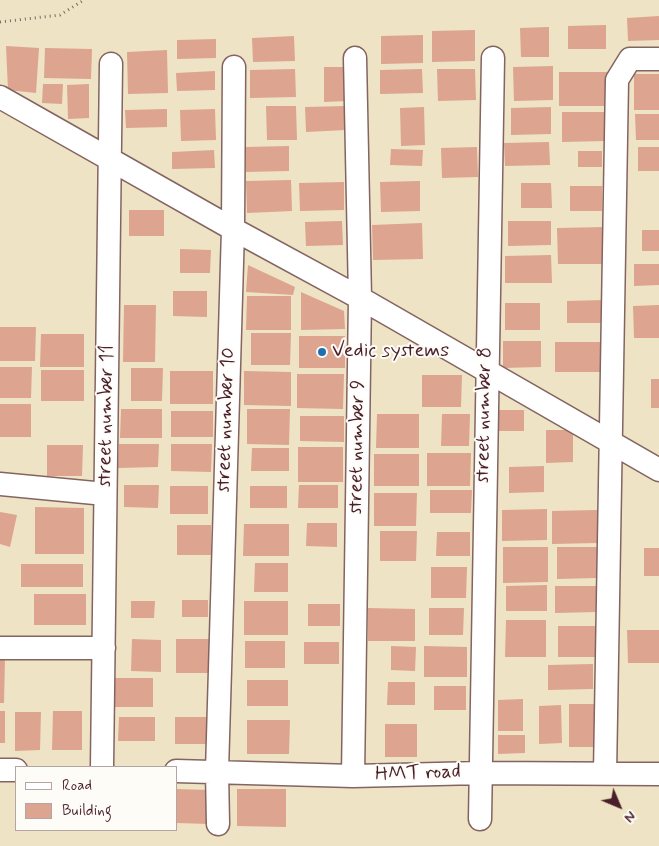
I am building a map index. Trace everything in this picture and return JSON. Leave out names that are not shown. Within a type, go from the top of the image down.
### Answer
[{"type":"street","name":"street number 9","points":[[353,776],[360,298],[355,58]]},
{"type":"street","name":"street number 8","points":[[480,819],[486,372],[493,58]]},
{"type":"street","points":[[605,773],[617,80],[630,59],[659,59]]},
{"type":"street","name":"street number 11","points":[[102,766],[111,64]]},
{"type":"street","name":"street number 10","points":[[218,824],[217,772],[233,229],[234,68]]},
{"type":"street","points":[[0,97],[111,158],[233,229],[360,298],[659,470]]},
{"type":"street","points":[[0,484],[105,494]]},
{"type":"street","points":[[0,648],[104,648]]},
{"type":"street","points":[[0,770],[15,770]]},
{"type":"street","name":"HMT road","points":[[178,771],[353,776],[480,772],[659,774]]},
{"type":"path","points":[[0,22],[60,15],[84,0]]},
{"type":"building","points":[[659,16],[659,40],[628,41],[627,18]]},
{"type":"building","points":[[606,25],[606,49],[568,49],[568,26]]},
{"type":"building","points":[[549,27],[549,57],[521,57],[520,28]]},
{"type":"building","points":[[475,30],[475,61],[432,62],[432,31]]},
{"type":"building","points":[[423,35],[423,63],[381,64],[381,36]]},
{"type":"building","points":[[294,36],[295,61],[253,62],[252,38]]},
{"type":"building","points":[[216,39],[216,58],[177,59],[177,40]]},
{"type":"building","points":[[6,46],[39,48],[36,93],[8,90]]},
{"type":"building","points":[[45,48],[92,49],[91,79],[44,78]]},
{"type":"building","points":[[167,50],[168,93],[128,94],[127,52]]},
{"type":"building","points":[[553,66],[553,100],[514,101],[513,67]]},
{"type":"building","points":[[324,67],[347,67],[348,101],[324,102]]},
{"type":"building","points":[[295,69],[296,97],[250,98],[250,70]]},
{"type":"building","points":[[422,69],[423,93],[380,94],[380,70]]},
{"type":"building","points":[[437,69],[475,69],[476,100],[438,101]]},
{"type":"building","points":[[215,71],[215,90],[177,91],[176,73]]},
{"type":"building","points":[[559,72],[607,72],[607,106],[559,106]]},
{"type":"building","points":[[634,74],[659,74],[659,110],[634,110]]},
{"type":"building","points":[[43,84],[63,84],[62,104],[42,103]]},
{"type":"building","points":[[89,84],[89,118],[68,119],[67,85]]},
{"type":"building","points":[[266,106],[296,106],[297,140],[267,140]]},
{"type":"building","points":[[346,106],[346,130],[306,132],[305,107]]},
{"type":"building","points":[[424,107],[425,145],[401,146],[400,108]]},
{"type":"building","points":[[551,107],[551,134],[511,135],[511,108]]},
{"type":"building","points":[[167,109],[167,127],[126,128],[125,110]]},
{"type":"building","points":[[215,109],[216,140],[181,141],[180,110]]},
{"type":"building","points":[[562,112],[604,112],[605,141],[562,142]]},
{"type":"building","points":[[635,114],[659,114],[659,140],[636,140]]},
{"type":"building","points":[[549,142],[550,165],[505,166],[504,143]]},
{"type":"building","points":[[289,146],[289,171],[246,172],[246,147]]},
{"type":"building","points":[[477,147],[478,177],[442,178],[441,148]]},
{"type":"building","points":[[638,147],[659,147],[659,171],[638,171]]},
{"type":"building","points":[[391,149],[423,150],[422,166],[390,165]]},
{"type":"building","points":[[214,150],[215,168],[172,169],[172,152]]},
{"type":"building","points":[[578,151],[602,151],[602,167],[578,167]]},
{"type":"building","points":[[291,180],[292,211],[247,213],[246,181]]},
{"type":"building","points":[[420,181],[420,211],[381,212],[380,182]]},
{"type":"building","points":[[344,182],[344,210],[300,211],[299,183]]},
{"type":"building","points":[[521,183],[551,183],[552,208],[521,208]]},
{"type":"building","points":[[570,186],[602,186],[602,211],[570,211]]},
{"type":"building","points":[[129,210],[164,210],[164,236],[129,236]]},
{"type":"building","points":[[342,221],[343,245],[306,246],[305,222]]},
{"type":"building","points":[[508,221],[551,221],[551,245],[508,246]]},
{"type":"building","points":[[422,223],[423,259],[373,260],[372,225]]},
{"type":"building","points":[[605,227],[605,264],[558,264],[557,228]]},
{"type":"building","points":[[642,230],[659,230],[659,251],[642,251]]},
{"type":"building","points":[[180,249],[211,250],[210,273],[180,273]]},
{"type":"building","points":[[551,255],[552,283],[505,283],[505,256]]},
{"type":"building","points":[[634,264],[659,264],[659,285],[634,286]]},
{"type":"building","points":[[248,265],[295,287],[293,295],[246,292]]},
{"type":"building","points":[[173,291],[207,291],[207,317],[173,316]]},
{"type":"building","points":[[301,292],[344,311],[345,329],[301,330]]},
{"type":"building","points":[[247,296],[291,296],[291,330],[246,330]]},
{"type":"building","points":[[604,300],[605,323],[567,323],[567,301]]},
{"type":"building","points":[[505,303],[540,303],[540,330],[505,330]]},
{"type":"building","points":[[124,305],[156,305],[155,362],[123,362]]},
{"type":"building","points":[[659,305],[659,338],[634,338],[633,306]]},
{"type":"building","points":[[0,327],[36,327],[35,361],[0,361]]},
{"type":"building","points":[[251,333],[291,333],[290,365],[251,365]]},
{"type":"building","points":[[41,334],[84,334],[84,367],[40,367]]},
{"type":"building","name":"Vedic systems","points":[[299,336],[345,336],[345,368],[299,368]]},
{"type":"building","points":[[503,341],[541,341],[541,367],[503,368]]},
{"type":"building","points":[[555,342],[603,342],[603,372],[555,372]]},
{"type":"building","points":[[0,367],[32,367],[31,398],[0,398]]},
{"type":"building","points":[[131,368],[163,368],[162,401],[131,401]]},
{"type":"building","points":[[41,370],[84,370],[84,401],[41,401]]},
{"type":"building","points":[[170,371],[213,371],[213,404],[170,404]]},
{"type":"building","points":[[244,371],[291,372],[291,406],[244,405]]},
{"type":"building","points":[[297,374],[344,374],[343,409],[297,408]]},
{"type":"building","points":[[422,375],[462,375],[461,407],[422,407]]},
{"type":"building","points":[[651,379],[659,379],[659,408],[651,408]]},
{"type":"building","points":[[0,404],[31,404],[31,437],[0,437]]},
{"type":"building","points":[[121,409],[162,409],[162,438],[120,438]]},
{"type":"building","points":[[247,409],[290,409],[289,445],[247,444]]},
{"type":"building","points":[[496,410],[524,410],[524,431],[496,431]]},
{"type":"building","points":[[171,411],[213,411],[213,437],[171,437]]},
{"type":"building","points":[[377,414],[419,414],[419,448],[376,448]]},
{"type":"building","points":[[442,414],[470,414],[469,446],[441,446]]},
{"type":"building","points":[[300,416],[344,416],[344,442],[300,441]]},
{"type":"building","points":[[546,430],[573,430],[573,462],[546,463]]},
{"type":"building","points":[[119,444],[159,444],[158,467],[118,468]]},
{"type":"building","points":[[171,444],[212,444],[211,472],[171,471]]},
{"type":"building","points":[[47,445],[83,445],[82,476],[47,476]]},
{"type":"building","points":[[298,447],[343,447],[343,482],[298,482]]},
{"type":"building","points":[[252,448],[289,448],[289,471],[251,471]]},
{"type":"building","points":[[427,453],[471,453],[470,486],[427,486]]},
{"type":"building","points":[[374,454],[419,454],[419,486],[374,486]]},
{"type":"building","points":[[544,466],[544,492],[509,493],[509,467]]},
{"type":"building","points":[[124,485],[159,485],[158,508],[124,507]]},
{"type":"building","points":[[299,485],[338,485],[338,508],[298,508]]},
{"type":"building","points":[[170,486],[208,486],[208,514],[170,514]]},
{"type":"building","points":[[250,486],[287,486],[287,508],[250,508]]},
{"type":"building","points":[[430,490],[472,490],[471,513],[430,513]]},
{"type":"building","points":[[374,493],[417,493],[416,526],[374,526]]},
{"type":"building","points":[[35,507],[84,508],[84,554],[35,554]]},
{"type":"building","points":[[547,509],[547,540],[502,541],[502,510]]},
{"type":"building","points":[[597,510],[597,543],[552,544],[552,511]]},
{"type":"building","points":[[0,512],[17,515],[10,547],[0,544]]},
{"type":"building","points":[[307,523],[337,523],[337,547],[306,546]]},
{"type":"building","points":[[244,524],[289,524],[289,556],[243,556]]},
{"type":"building","points":[[177,525],[211,525],[211,555],[177,555]]},
{"type":"building","points":[[380,531],[417,531],[416,561],[380,561]]},
{"type":"building","points":[[437,532],[470,532],[470,556],[436,556]]},
{"type":"building","points":[[503,547],[548,547],[548,582],[503,583]]},
{"type":"building","points":[[557,547],[597,547],[597,578],[557,579]]},
{"type":"building","points":[[644,548],[659,548],[659,576],[644,576]]},
{"type":"building","points":[[255,563],[288,563],[288,592],[254,592]]},
{"type":"building","points":[[21,564],[83,564],[83,587],[21,587]]},
{"type":"building","points":[[431,567],[467,567],[466,598],[431,598]]},
{"type":"building","points":[[547,585],[547,611],[506,611],[506,586]]},
{"type":"building","points":[[555,586],[597,586],[597,612],[555,613]]},
{"type":"building","points":[[34,594],[86,594],[86,625],[34,625]]},
{"type":"building","points":[[182,600],[208,600],[208,617],[182,617]]},
{"type":"building","points":[[131,601],[155,601],[154,618],[131,618]]},
{"type":"building","points":[[244,601],[288,601],[288,635],[244,635]]},
{"type":"building","points":[[308,604],[340,604],[340,626],[308,626]]},
{"type":"building","points":[[368,608],[415,609],[415,641],[368,641]]},
{"type":"building","points":[[429,608],[464,608],[463,635],[429,635]]},
{"type":"building","points":[[506,620],[546,620],[546,657],[505,657]]},
{"type":"building","points":[[558,626],[597,626],[597,657],[558,657]]},
{"type":"building","points":[[627,630],[659,630],[659,663],[628,663]]},
{"type":"building","points":[[132,639],[161,640],[161,672],[131,671]]},
{"type":"building","points":[[176,639],[210,639],[209,673],[176,673]]},
{"type":"building","points":[[245,641],[285,641],[285,668],[245,668]]},
{"type":"building","points":[[304,642],[339,642],[339,664],[304,664]]},
{"type":"building","points":[[391,646],[416,647],[415,671],[391,670]]},
{"type":"building","points":[[424,646],[467,647],[467,677],[424,677]]},
{"type":"building","points":[[0,658],[5,658],[4,703],[0,703]]},
{"type":"building","points":[[593,664],[593,689],[548,690],[548,665]]},
{"type":"building","points":[[115,678],[153,678],[153,707],[115,707]]},
{"type":"building","points":[[247,680],[288,680],[288,706],[247,706]]},
{"type":"building","points":[[388,682],[415,682],[415,705],[387,705]]},
{"type":"building","points":[[434,686],[466,686],[466,710],[434,710]]},
{"type":"building","points":[[523,699],[523,731],[498,731],[498,700]]},
{"type":"building","points":[[569,704],[596,704],[596,747],[569,747]]},
{"type":"building","points":[[561,705],[562,743],[539,744],[539,706]]},
{"type":"building","points":[[0,711],[5,711],[5,743],[0,743]]},
{"type":"building","points":[[53,711],[82,711],[82,750],[52,750]]},
{"type":"building","points":[[15,712],[41,712],[40,750],[15,751]]},
{"type":"building","points":[[119,717],[155,717],[155,741],[118,741]]},
{"type":"building","points":[[175,717],[207,717],[206,744],[175,744]]},
{"type":"building","points":[[247,720],[290,720],[289,754],[247,754]]},
{"type":"building","points":[[385,724],[417,724],[417,757],[385,757]]},
{"type":"building","points":[[498,735],[525,735],[525,753],[498,754]]},
{"type":"building","points":[[178,789],[210,790],[209,824],[178,823]]},
{"type":"building","points":[[237,789],[286,789],[286,827],[237,826]]},
{"type":"place","name":"Vedic systems","points":[[322,352]]}]
